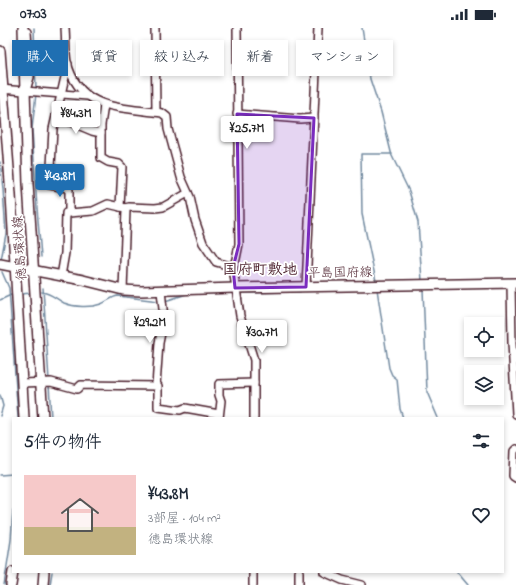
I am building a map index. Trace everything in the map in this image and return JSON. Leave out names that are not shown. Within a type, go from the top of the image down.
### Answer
[{"type":"main road","name":"徳島環状線","points":[[23,28],[24,42],[33,91],[28,184],[35,271],[47,382],[43,417]]},
{"type":"main road","name":"徳島環状線","points":[[0,51],[1,88],[10,195],[24,417]]},
{"type":"main road","name":"平島国府線","points":[[0,264],[123,290],[141,291],[162,298],[236,291],[306,287],[513,283]]},
{"type":"main road","points":[[11,585],[13,573]]},
{"type":"main road","points":[[43,585],[44,573]]},
{"type":"street","points":[[27,28],[30,77],[33,91]]},
{"type":"street","points":[[65,28],[66,40]]},
{"type":"street","points":[[155,28],[156,112]]},
{"type":"street","points":[[237,28],[239,244],[233,268],[240,316],[254,360],[254,417]]},
{"type":"street","points":[[306,287],[318,28]]},
{"type":"street","points":[[68,64],[80,90],[104,105],[162,112],[167,117],[168,129],[181,177],[209,254],[216,262],[233,268]]},
{"type":"street","points":[[65,76],[53,129],[50,184],[69,190],[69,213]]},
{"type":"street","points":[[1,88],[88,96]]},
{"type":"street","points":[[104,105],[100,133],[101,158],[108,162],[119,164],[122,167],[122,207],[126,210],[123,290]]},
{"type":"street","points":[[237,114],[300,119],[314,118]]},
{"type":"street","points":[[56,116],[100,133]]},
{"type":"street","points":[[61,276],[65,253],[66,213],[92,211],[108,204],[122,207],[155,208],[188,193]]},
{"type":"street","points":[[513,283],[512,343],[516,414]]},
{"type":"street","points":[[162,298],[164,318],[159,343],[156,386],[158,386],[158,407],[180,410],[185,408],[219,416],[221,401],[219,384],[254,383]]},
{"type":"street","points":[[22,384],[47,382],[77,389],[81,385],[156,386]]},
{"type":"street","points":[[173,409],[173,417]]},
{"type":"street","points":[[516,449],[514,451],[513,476],[516,478]]},
{"type":"street","points":[[253,573],[253,585]]},
{"type":"street","points":[[299,585],[300,573]]},
{"type":"street","points":[[326,573],[342,580],[362,585]]},
{"type":"highlighted area","points":[[237,114],[314,118],[306,287],[235,288],[233,268],[239,244]]},
{"type":"waterway","points":[[34,28],[36,90]]},
{"type":"waterway","points":[[362,28],[370,79],[381,112],[392,156],[409,191],[418,222],[422,281]]},
{"type":"waterway","points":[[36,94],[32,129],[41,257]]},
{"type":"waterway","points":[[376,281],[362,214],[361,154],[392,154]]},
{"type":"waterway","points":[[0,162],[6,234],[1,260]]},
{"type":"waterway","points":[[2,272],[9,288],[18,417]]},
{"type":"waterway","points":[[43,288],[49,380]]},
{"type":"waterway","points":[[377,289],[389,368],[392,375],[397,379],[400,409],[403,417]]},
{"type":"waterway","points":[[423,289],[427,392],[438,417]]},
{"type":"waterway","points":[[42,292],[51,295],[64,303],[77,306],[97,305],[118,296],[159,301]]},
{"type":"waterway","points":[[240,293],[300,292]]},
{"type":"waterway","points":[[20,294],[32,293]]},
{"type":"waterway","points":[[165,301],[187,294],[234,293]]},
{"type":"waterway","points":[[0,300],[11,295]]},
{"type":"waterway","points":[[49,384],[51,417]]},
{"type":"waterway","points":[[0,395],[3,406],[0,416]]},
{"type":"waterway","points":[[0,475],[12,474]]},
{"type":"waterway","points":[[4,585],[12,525]]},
{"type":"waterway","points":[[50,585],[52,573]]},
{"type":"waterway","points":[[458,573],[468,585]]},
{"type":"district","name":"国府町敷地","points":[[260,270]]}]
